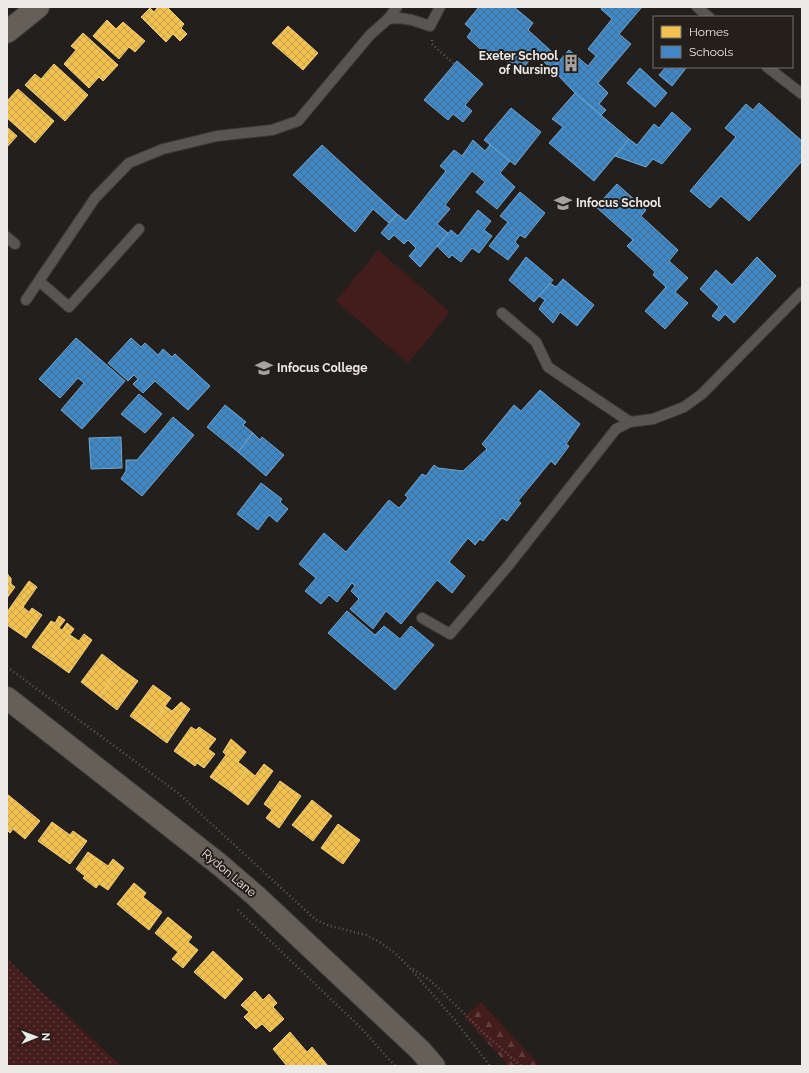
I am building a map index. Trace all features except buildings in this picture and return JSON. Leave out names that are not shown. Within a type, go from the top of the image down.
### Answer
[{"type":"main road","points":[[7,32],[38,7]]},
{"type":"main road","name":"Rydon Lane","points":[[7,698],[220,865],[256,896],[415,1044],[434,1066]]},
{"type":"lane","points":[[26,300],[94,198],[129,163],[163,149],[217,136],[272,130],[298,121],[370,35],[388,19],[397,7]]},
{"type":"lane","points":[[388,19],[399,18],[412,20],[430,26],[440,7]]},
{"type":"lane","points":[[697,7],[708,16]]},
{"type":"lane","points":[[769,68],[802,94]]},
{"type":"lane","points":[[39,280],[69,308],[139,229]]},
{"type":"lane","points":[[422,618],[450,634],[508,566],[616,429],[630,422],[653,419],[684,407],[702,394],[802,292]]},
{"type":"lane","points":[[502,313],[536,342],[548,367],[630,422]]},
{"type":"path","points":[[430,26],[432,44],[454,64]]},
{"type":"path","points":[[7,667],[178,793],[316,920],[330,926],[366,935],[378,940],[395,953],[454,1019],[490,1066]]},
{"type":"path","points":[[252,924],[361,1028],[395,1066]]},
{"type":"path","points":[[409,967],[431,981],[485,1034],[521,1066]]},
{"type":"green space","points":[[378,250],[450,312],[408,363],[336,301]]},
{"type":"green space","points":[[7,959],[121,1066],[7,1066]]},
{"type":"green space","points":[[481,1002],[540,1066],[509,1066],[464,1017]]},
{"type":"place","name":"Exeter School of Nursing","points":[[571,63]]},
{"type":"place","name":"Infocus School","points":[[563,203]]},
{"type":"place","name":"Infocus College","points":[[264,368]]}]
